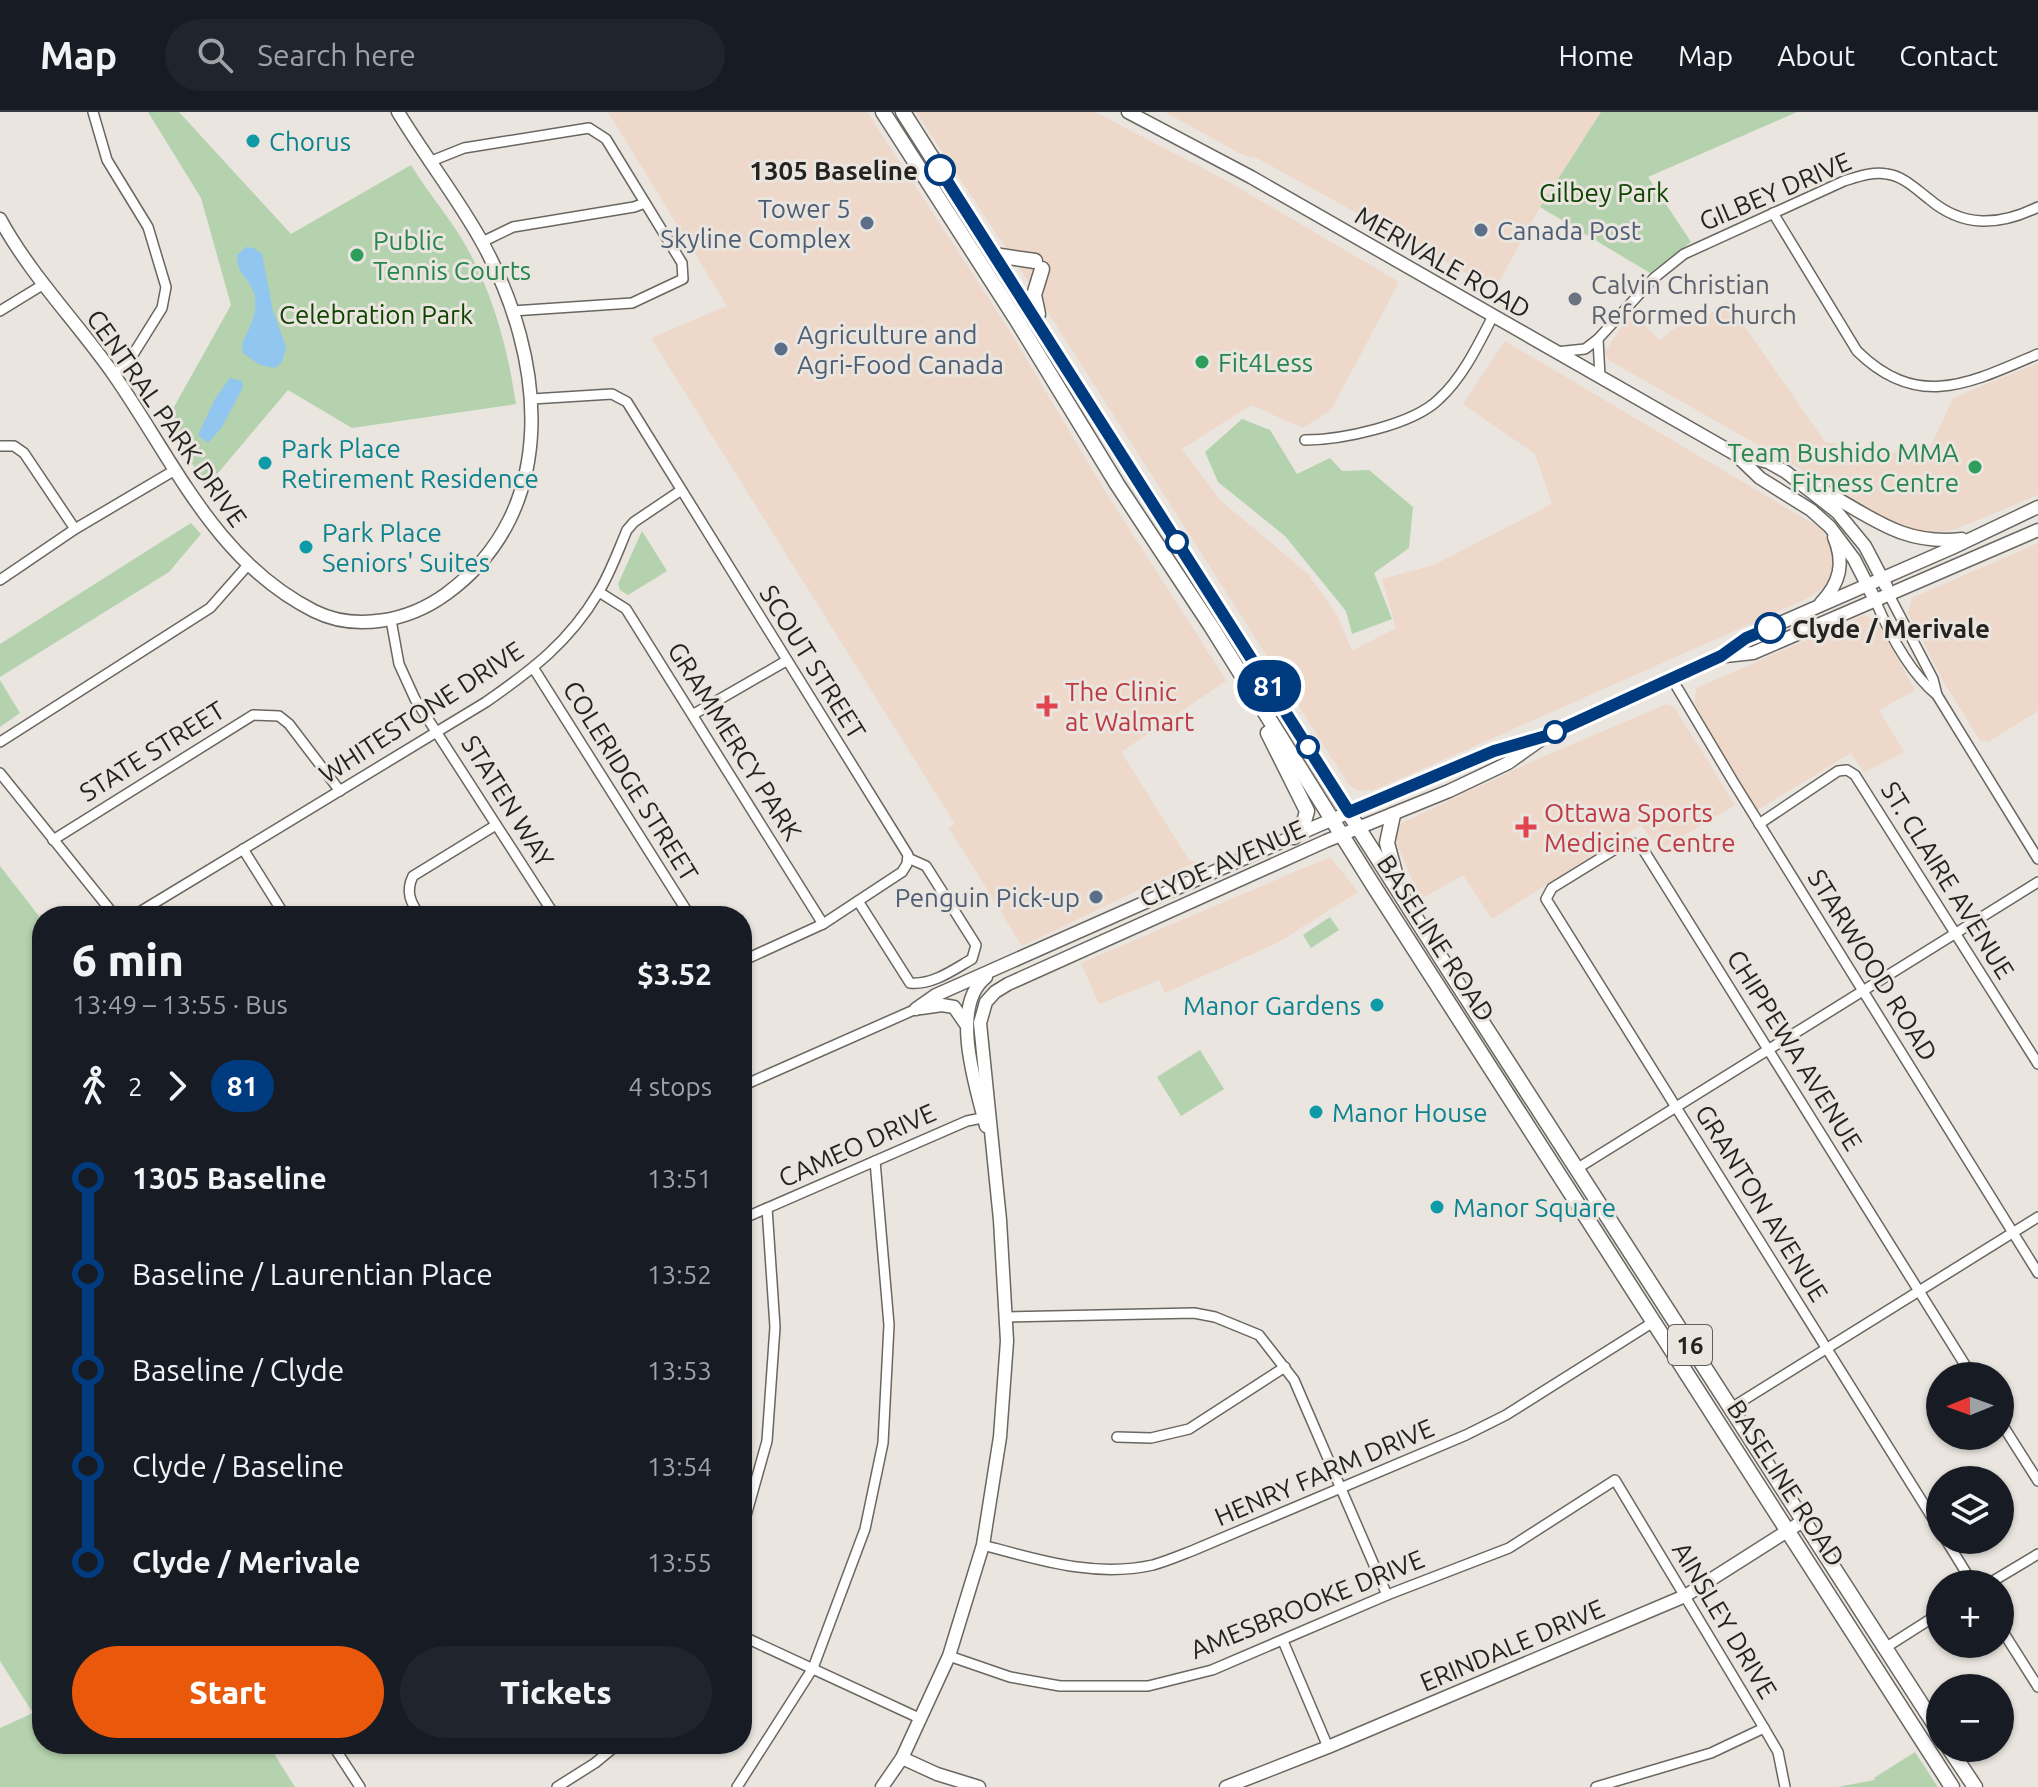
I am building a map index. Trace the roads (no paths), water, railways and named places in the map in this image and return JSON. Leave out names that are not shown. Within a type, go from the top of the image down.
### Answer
[{"type":"main road","name":"CENTRAL PARK DRIVE","points":[[0,219],[44,284],[114,375],[222,538],[248,565],[292,598],[326,616],[355,621],[391,620],[415,612],[445,595],[479,563],[503,530],[519,497],[533,430],[532,399],[512,311],[482,242],[398,112]]},
{"type":"main road","name":"BASELINE ROAD","points":[[883,112],[998,290],[1108,470],[1952,1787]]},
{"type":"main road","name":"BASELINE ROAD","points":[[903,112],[1926,1711]]},
{"type":"main road","name":"MERIVALE ROAD","points":[[1128,112],[1251,177],[1735,454],[1760,478],[1811,510],[1830,527],[1847,548],[1875,600]]},
{"type":"main road","points":[[922,172],[935,162]]},
{"type":"main road","points":[[994,255],[1038,265],[1035,307],[1049,340]]},
{"type":"main road","points":[[998,290],[1012,282]]},
{"type":"main road","name":"MERIVALE ROAD","points":[[1735,454],[1768,462],[1786,472],[1846,520],[1865,546],[1889,595]]},
{"type":"main road","points":[[1108,470],[1124,459]]},
{"type":"main road","points":[[1786,472],[1904,535],[1935,541],[1974,537]]},
{"type":"main road","points":[[1883,578],[2038,507]]},
{"type":"main road","points":[[1818,607],[1833,589],[1839,575],[1841,555],[1830,527]]},
{"type":"main road","points":[[1889,595],[2038,530]]},
{"type":"main road","name":"CLYDE AVENUE","points":[[916,1009],[936,995],[1349,812],[1494,751],[1546,736],[1721,656],[1746,638],[1883,578]]},
{"type":"main road","name":"CLYDE AVENUE","points":[[1721,656],[1753,653],[1889,595]]},
{"type":"main road","points":[[1249,689],[1306,806],[1304,822],[1294,837]]},
{"type":"main road","name":"CLYDE AVENUE","points":[[987,1117],[981,1016],[986,1002],[1002,987],[1508,763],[1546,736]]},
{"type":"main road","points":[[1393,815],[1387,843],[1401,892]]},
{"type":"main road","points":[[1091,946],[1092,927]]},
{"type":"main road","points":[[882,1787],[902,1758],[949,1656],[983,1545],[1005,1393],[1007,1317],[1000,1220],[987,1117],[976,1089],[967,1026],[968,1008],[975,988],[994,971]]},
{"type":"main road","points":[[916,1009],[936,1005],[954,1007],[967,1026]]},
{"type":"main road","points":[[1509,1096],[1525,1087]]},
{"type":"main road","name":"ERINDALE DRIVE","points":[[1226,1787],[1685,1596],[1803,1521]]},
{"type":"main road","points":[[902,1758],[937,1774],[979,1787]]},
{"type":"main road","points":[[1958,1762],[1975,1787]]},
{"type":"street","points":[[93,112],[107,160],[143,216],[166,287],[162,308],[129,361],[114,375]]},
{"type":"street","points":[[429,162],[464,148],[589,128],[606,139],[682,263],[683,279],[632,303],[512,311]]},
{"type":"street","name":"GILBEY DRIVE","points":[[1556,352],[1585,349],[1654,278],[1684,254],[1844,181],[1864,175],[1886,174],[1907,182],[1944,212],[1987,222],[2007,219],[2038,207]]},
{"type":"street","points":[[482,242],[513,227],[645,203]]},
{"type":"street","points":[[1773,213],[1857,351],[1872,366],[1891,377],[1911,386],[1940,388],[1975,381],[2038,354]]},
{"type":"street","points":[[0,311],[44,284]]},
{"type":"street","points":[[1305,440],[1341,438],[1375,429],[1438,401],[1471,357],[1493,316]]},
{"type":"street","points":[[1598,339],[1600,377]]},
{"type":"street","name":"SCOUT STREET","points":[[532,399],[618,396],[627,402],[908,858]]},
{"type":"street","points":[[0,446],[14,446],[24,453],[75,529]]},
{"type":"street","points":[[0,580],[75,529],[175,470]]},
{"type":"street","name":"WHITESTONE DRIVE","points":[[149,906],[438,731],[534,669],[565,637],[599,592],[627,530],[680,491]]},
{"type":"street","points":[[0,742],[210,608],[248,565]]},
{"type":"street","name":"GRAMMERCY PARK","points":[[599,592],[626,609],[823,924]]},
{"type":"street","points":[[1889,595],[1933,679],[1937,695],[2038,859]]},
{"type":"street","points":[[1875,600],[1914,671],[1937,695]]},
{"type":"street","name":"STATEN WAY","points":[[391,620],[405,682],[549,906]]},
{"type":"street","points":[[694,714],[786,661]]},
{"type":"street","name":"COLERIDGE STREET","points":[[534,669],[684,906]]},
{"type":"street","name":"STARWOOD ROAD","points":[[1672,679],[2038,1273]]},
{"type":"street","name":"STATE STREET","points":[[53,840],[253,715],[279,716],[289,724],[340,791]]},
{"type":"street","name":"ST. CLAIRE AVENUE","points":[[1759,824],[1838,771],[1851,771],[2038,1064]]},
{"type":"street","points":[[0,773],[107,906]]},
{"type":"street","points":[[413,906],[409,900],[409,883],[413,876],[496,825]]},
{"type":"street","name":"CHIPPEWA AVENUE","points":[[1546,899],[1552,888],[1622,845],[1631,842],[1641,846],[1963,1362]]},
{"type":"street","points":[[243,849],[279,906]]},
{"type":"street","points":[[752,956],[823,924],[902,872],[908,858],[926,866],[976,945],[972,959],[923,984],[910,983],[858,901]]},
{"type":"street","points":[[1578,1168],[2038,882]]},
{"type":"street","name":"GRANTON AVENUE","points":[[1546,899],[1926,1508]]},
{"type":"street","points":[[752,1082],[916,1009]]},
{"type":"street","name":"CAMEO DRIVE","points":[[752,1215],[967,1121],[987,1117]]},
{"type":"street","points":[[737,1787],[813,1668],[865,1529],[883,1443],[889,1325],[875,1161]]},
{"type":"street","points":[[752,1494],[767,1441],[775,1327],[767,1208]]},
{"type":"street","points":[[1731,1408],[2038,1217]]},
{"type":"street","points":[[1007,1317],[1194,1313],[1215,1317],[1259,1335],[1294,1380],[1387,1595]]},
{"type":"street","name":"HENRY FARM DRIVE","points":[[983,1545],[1066,1567],[1110,1569],[1154,1565],[1466,1435],[1506,1415],[1655,1321]]},
{"type":"street","points":[[1117,1437],[1151,1438],[1189,1429],[1285,1367]]},
{"type":"street","points":[[2014,1443],[2038,1481]]},
{"type":"street","name":"AMESBROOKE DRIVE","points":[[949,1656],[1010,1677],[1048,1684],[1148,1686],[1212,1670],[1387,1595],[1509,1548],[1615,1480]]},
{"type":"street","name":"AINSLEY DRIVE","points":[[1615,1480],[1778,1752],[1785,1787]]},
{"type":"street","points":[[2011,1570],[2038,1554]]},
{"type":"street","points":[[1885,1648],[1926,1622]]},
{"type":"street","points":[[752,1641],[919,1718]]},
{"type":"street","points":[[1283,1641],[1328,1747]]},
{"type":"street","points":[[2014,1649],[2038,1687]]},
{"type":"street","points":[[1596,1787],[1711,1753],[1764,1728]]},
{"type":"street","points":[[339,1754],[360,1787]]},
{"type":"street","points":[[557,1787],[606,1754]]},
{"type":"water","points":[[246,247],[262,254],[273,311],[286,347],[282,362],[275,368],[260,365],[243,353],[242,344],[255,307],[253,291],[237,260],[237,255]]},
{"type":"water","points":[[230,378],[242,381],[243,387],[222,427],[208,443],[198,435],[215,399]]},
{"type":"place","name":"Chorus","points":[[253,141]]},
{"type":"place","name":"1305 Baseline","points":[[940,170]]},
{"type":"place","name":"Tower 5 Skyline Complex","points":[[867,223]]},
{"type":"place","name":"Canada Post","points":[[1481,230]]},
{"type":"place","name":"Public Tennis Courts","points":[[357,255]]},
{"type":"place","name":"Calvin Christian Reformed Church","points":[[1575,299]]},
{"type":"place","name":"Agriculture and Agri-Food Canada","points":[[781,349]]},
{"type":"place","name":"Fit4Less","points":[[1202,362]]},
{"type":"place","name":"Park Place Retirement Residence","points":[[265,463]]},
{"type":"place","name":"Team Bushido MMA Fitness Centre","points":[[1975,467]]},
{"type":"place","name":"Park Place Seniors' Suites","points":[[306,547]]},
{"type":"place","name":"Clyde / Merivale","points":[[1770,628]]},
{"type":"place","name":"The Clinic at Walmart","points":[[1047,706]]},
{"type":"place","name":"Ottawa Sports Medicine Centre","points":[[1526,827]]},
{"type":"place","name":"Penguin Pick-up","points":[[1096,897]]},
{"type":"place","name":"Manor Gardens","points":[[1377,1005]]},
{"type":"place","name":"Manor House","points":[[1316,1112]]},
{"type":"place","name":"Manor Square","points":[[1437,1207]]},
{"type":"park label","name":"Gilbey Park","points":[[1604,192]]},
{"type":"park label","name":"Celebration Park","points":[[376,314]]}]
